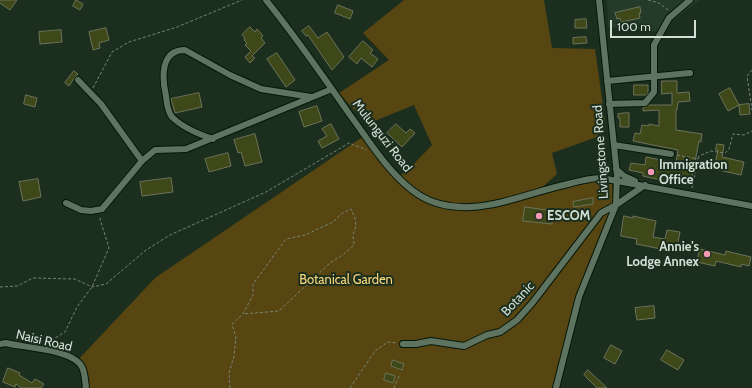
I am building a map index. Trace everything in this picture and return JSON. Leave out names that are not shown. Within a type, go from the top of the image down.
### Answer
[{"type":"street","name":"Mulunguzi Road","points":[[266,0],[289,28],[380,156],[397,176],[414,191],[427,199],[449,207],[483,206],[589,179],[601,178],[646,185]]},
{"type":"street","name":"Livingstone Road","points":[[556,388],[579,298],[616,205],[617,180],[599,0]]},
{"type":"street","points":[[610,104],[645,103],[654,92],[654,45],[669,18],[690,0]]},
{"type":"street","points":[[213,139],[195,133],[172,116],[169,111],[163,84],[163,72],[170,56],[178,50],[185,50],[230,75],[261,89],[311,97]]},
{"type":"street","points":[[607,81],[690,73]]},
{"type":"street","points":[[78,80],[112,119],[142,161]]},
{"type":"street","points":[[66,203],[81,210],[91,212],[102,209],[142,161],[155,150],[186,149],[332,89]]},
{"type":"street","points":[[614,145],[671,154]]},
{"type":"street","points":[[616,169],[624,176],[646,185],[752,206]]},
{"type":"street","name":"Botanic","points":[[403,344],[416,344],[431,341],[464,346],[487,335],[500,332],[516,320],[533,302],[601,213],[646,185]]},
{"type":"street","name":"Naisi Road","points":[[0,344],[6,343],[58,353],[74,358],[82,366],[86,388]]},
{"type":"path","points":[[90,93],[112,52],[128,42],[177,27],[242,0]]},
{"type":"path","points":[[648,0],[659,3],[674,14]]},
{"type":"path","points":[[752,70],[747,76],[752,110]]},
{"type":"path","points":[[691,194],[699,156],[711,151],[725,153],[729,149],[732,134],[744,134],[752,131]]},
{"type":"path","points":[[0,287],[17,286],[33,278],[75,279],[92,287],[106,284],[146,250],[170,235],[266,192],[349,143],[380,156]]},
{"type":"path","points":[[671,154],[698,160]]},
{"type":"path","points":[[45,344],[65,332],[77,307],[92,287],[109,248],[100,219],[102,209]]},
{"type":"path","points":[[230,388],[229,373],[234,356],[236,337],[232,324],[243,314],[253,295],[253,284],[286,239],[305,235],[333,222],[341,214],[351,210],[355,218],[356,226],[353,235],[354,245],[330,263],[279,311],[243,314]]},
{"type":"path","points":[[350,388],[375,351],[388,342],[403,344]]},
{"type":"path","points":[[394,388],[400,374]]},
{"type":"shaded area","points":[[607,0],[700,0],[658,32],[608,27]]},
{"type":"green space","name":"Botanical Garden","points":[[404,0],[544,0],[552,48],[595,49],[605,120],[597,137],[552,153],[557,174],[535,194],[594,179],[612,180],[614,215],[577,297],[555,388],[85,388],[83,372],[76,362],[155,278],[364,136],[395,177],[406,172],[432,145],[414,105],[367,124],[339,93],[389,60],[363,33]]},
{"type":"building","points":[[0,0],[17,0],[10,10],[0,3]]},
{"type":"building","points":[[76,0],[83,4],[80,10],[73,6]]},
{"type":"building","points":[[338,5],[353,11],[350,19],[335,13]]},
{"type":"building","points":[[640,7],[640,18],[621,22],[620,18],[617,19],[615,13]]},
{"type":"building","points":[[586,19],[587,28],[575,28],[575,20]]},
{"type":"building","points":[[309,26],[318,38],[327,32],[344,57],[332,70],[308,35],[306,36],[302,31]]},
{"type":"building","points":[[250,27],[255,32],[257,29],[263,36],[261,38],[265,43],[252,56],[255,58],[250,63],[245,57],[251,51],[245,45],[247,43],[242,35]]},
{"type":"building","points":[[106,28],[109,40],[99,43],[100,48],[93,50],[89,32]]},
{"type":"building","points":[[61,30],[62,42],[40,44],[39,32]]},
{"type":"building","points":[[586,37],[587,43],[573,44],[573,38]]},
{"type":"building","points":[[363,41],[373,50],[370,53],[378,59],[372,67],[361,58],[357,64],[349,57]]},
{"type":"building","points":[[277,53],[295,80],[286,87],[267,59]]},
{"type":"building","points":[[74,71],[78,74],[69,86],[65,83]]},
{"type":"building","points":[[662,81],[677,81],[677,93],[689,92],[690,101],[678,102],[676,110],[676,130],[702,134],[701,142],[699,141],[691,183],[675,180],[674,183],[643,176],[643,173],[629,170],[631,163],[645,165],[646,157],[676,163],[678,150],[633,141],[635,133],[640,134],[642,125],[649,126],[649,124],[659,126],[659,110],[643,111],[643,108],[649,105],[672,105],[672,93],[662,94]]},
{"type":"building","points":[[634,85],[648,85],[648,93],[646,95],[634,95]]},
{"type":"building","points":[[730,88],[739,105],[728,111],[719,94]]},
{"type":"building","points":[[199,93],[202,107],[175,113],[171,99]]},
{"type":"building","points":[[26,95],[37,98],[35,107],[24,104]]},
{"type":"building","points":[[749,104],[750,114],[740,115],[739,105]]},
{"type":"building","points":[[317,106],[322,121],[304,127],[299,112]]},
{"type":"building","points":[[629,113],[629,127],[620,127],[620,118],[618,118],[618,114]]},
{"type":"building","points":[[331,124],[339,139],[322,148],[318,141],[327,136],[322,129]]},
{"type":"building","points":[[396,124],[406,133],[410,129],[415,133],[402,147],[387,133]]},
{"type":"building","points":[[255,134],[262,162],[245,166],[241,152],[238,153],[234,140]]},
{"type":"building","points":[[717,144],[724,145],[722,157],[744,162],[741,175],[714,169],[718,150],[716,150]]},
{"type":"building","points":[[228,153],[231,166],[209,172],[205,159]]},
{"type":"building","points":[[171,178],[173,192],[142,196],[140,182]]},
{"type":"building","points":[[38,179],[41,197],[23,201],[19,182]]},
{"type":"building","points":[[593,198],[593,204],[574,207],[573,202]]},
{"type":"building","name":"ESCOM","points":[[525,207],[554,211],[552,224],[523,221]]},
{"type":"building","points":[[624,216],[633,218],[633,216],[656,221],[653,237],[665,239],[667,230],[680,232],[676,252],[636,244],[637,239],[621,236]]},
{"type":"building","points":[[700,249],[725,255],[726,251],[751,257],[749,266],[741,264],[741,267],[716,261],[715,266],[697,262]]},
{"type":"building","points":[[654,306],[655,318],[637,320],[635,308]]},
{"type":"building","points":[[611,345],[622,351],[615,364],[604,358]]},
{"type":"building","points":[[667,350],[684,360],[678,370],[661,360]]},
{"type":"building","points":[[393,360],[404,364],[402,370],[391,366]]},
{"type":"building","points":[[8,368],[20,373],[19,375],[32,383],[35,379],[44,384],[41,388],[21,388],[16,384],[15,387],[3,382]]},
{"type":"building","points":[[588,370],[607,388],[597,388],[584,375]]},
{"type":"building","points":[[386,373],[395,376],[393,383],[384,380]]},
{"type":"place","name":"Immigration Office","points":[[651,172]]},
{"type":"place","name":"ESCOM","points":[[539,216]]},
{"type":"place","name":"Annie's Lodge Annex","points":[[707,254]]}]
